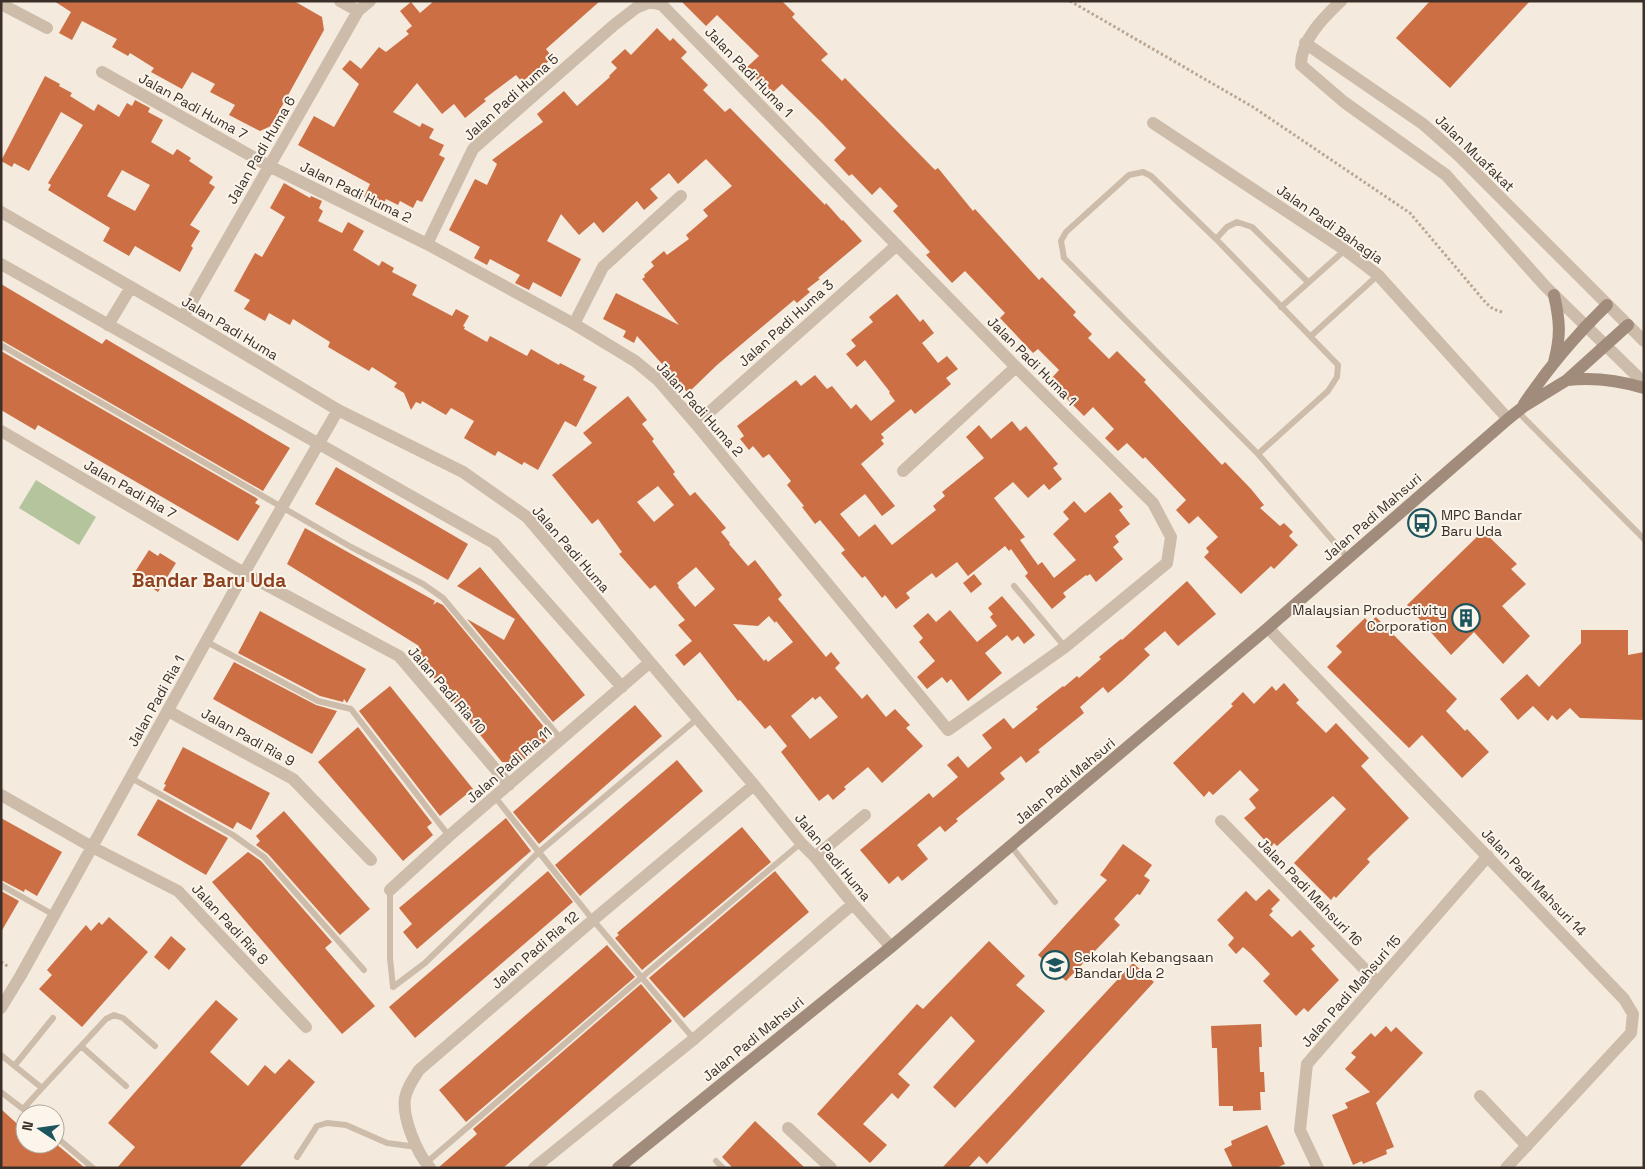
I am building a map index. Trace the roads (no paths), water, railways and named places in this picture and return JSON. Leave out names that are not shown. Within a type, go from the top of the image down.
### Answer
[{"type":"main road","points":[[1553,364],[1560,332],[1560,318],[1554,295]]},
{"type":"main road","name":"Jalan Padi Mahsuri","points":[[1516,412],[1586,325],[1607,305]]},
{"type":"main road","name":"Jalan Padi Mahsuri","points":[[620,1167],[891,947],[1011,846],[1268,628],[1516,412],[1567,380],[1628,325]]},
{"type":"main road","points":[[1567,380],[1610,379],[1644,388]]},
{"type":"street","points":[[340,1],[358,11]]},
{"type":"street","name":"Jalan Padi Huma 6","points":[[184,317],[268,166],[358,11],[370,1]]},
{"type":"street","points":[[1341,1],[1305,43],[1301,65],[1344,102],[1446,175],[1554,295],[1644,384]]},
{"type":"street","name":"Jalan Padi Huma 5","points":[[426,244],[473,149],[614,25],[636,8],[650,2]]},
{"type":"street","name":"Jalan Padi Huma 1","points":[[650,2],[662,6],[1016,367],[1153,503],[1171,537],[1167,562],[1065,647],[948,730]]},
{"type":"street","points":[[1,4],[47,28]]},
{"type":"street","name":"Jalan Muafakat","points":[[1305,43],[1423,124],[1459,156],[1644,341]]},
{"type":"street","name":"Jalan Padi Huma 7","points":[[102,72],[268,166]]},
{"type":"street","name":"Jalan Padi Bahagia","points":[[1152,123],[1345,250],[1378,275],[1516,412]]},
{"type":"street","name":"Jalan Padi Huma 2","points":[[268,166],[426,244],[574,324],[635,361],[658,380],[948,730]]},
{"type":"street","points":[[574,324],[603,267],[681,196]]},
{"type":"street","name":"Jalan Padi Huma","points":[[1,212],[184,317],[338,410],[463,472],[527,517],[891,947]]},
{"type":"street","name":"Jalan Padi Huma 3","points":[[696,424],[897,245]]},
{"type":"street","points":[[1,264],[494,543],[622,687]]},
{"type":"street","points":[[108,325],[131,287]]},
{"type":"street","points":[[903,471],[1016,367]]},
{"type":"street","name":"Jalan Padi Ria 1","points":[[1,1008],[244,573],[338,410]]},
{"type":"street","name":"Jalan Padi Ria 7","points":[[1,431],[244,573]]},
{"type":"street","name":"Jalan Padi Ria 10","points":[[244,573],[399,656],[509,785]]},
{"type":"street","name":"Jalan Padi Mahsuri 14","points":[[1268,628],[1624,999],[1633,1014],[1631,1033],[1506,1168]]},
{"type":"street","name":"Jalan Padi Ria 11","points":[[390,890],[449,836],[649,663]]},
{"type":"street","name":"Jalan Padi Ria 9","points":[[168,711],[292,779],[371,860]]},
{"type":"street","name":"Jalan Padi Ria 12","points":[[428,1165],[417,1147],[405,1111],[405,1098],[410,1084],[419,1070],[593,920],[754,785]]},
{"type":"street","name":"Jalan Padi Ria 8","points":[[1,794],[92,847],[178,891],[306,1027]]},
{"type":"street","points":[[815,857],[865,815]]},
{"type":"street","name":"Jalan Padi Mahsuri 16","points":[[1221,822],[1378,983]]},
{"type":"street","name":"Jalan Padi Mahsuri 15","points":[[1318,1168],[1300,1130],[1307,1064],[1488,856]]},
{"type":"street","points":[[534,1168],[694,1039],[853,904]]},
{"type":"street","points":[[1480,1096],[1528,1146]]},
{"type":"street","points":[[788,1128],[831,1168]]},
{"type":"lane","points":[[1258,454],[1328,391],[1337,377],[1338,365],[1151,176],[1143,172],[1129,175],[1066,232],[1061,240],[1064,258],[1258,454],[1348,558]]},
{"type":"lane","points":[[1216,240],[1226,227],[1237,222],[1252,227],[1308,282]]},
{"type":"lane","points":[[1281,307],[1345,250]]},
{"type":"lane","points":[[1311,336],[1378,275]]},
{"type":"lane","points":[[1,345],[351,547],[424,584],[443,598],[561,740]]},
{"type":"lane","points":[[1516,412],[1644,539]]},
{"type":"lane","points":[[1014,586],[1065,647]]},
{"type":"lane","points":[[207,642],[318,701],[351,709],[449,836]]},
{"type":"lane","points":[[390,890],[390,958],[393,987],[425,963],[539,852],[697,719]]},
{"type":"lane","points":[[131,778],[233,835],[264,857],[364,970]]},
{"type":"lane","points":[[495,797],[593,920],[694,1039]]},
{"type":"lane","points":[[428,1165],[642,976],[801,843]]},
{"type":"lane","points":[[1011,846],[1055,902]]},
{"type":"lane","points":[[1,885],[54,914]]},
{"type":"lane","points":[[28,1104],[106,1019],[114,1015],[123,1018],[155,1046]]},
{"type":"lane","points":[[15,1065],[53,1018]]},
{"type":"lane","points":[[81,1046],[126,1086]]},
{"type":"lane","points":[[1,1055],[42,1088]]},
{"type":"lane","points":[[1,1092],[17,1104]]},
{"type":"lane","points":[[297,1157],[317,1126],[327,1123],[346,1125],[387,1143],[417,1147]]},
{"type":"lane","points":[[65,1144],[93,1168]]},
{"type":"lane","points":[[716,1161],[723,1168]]},
{"type":"place","name":"MPC Bandar Baru Uda","points":[[1422,523]]},
{"type":"place","name":"Malaysian Productivity Corporation","points":[[1466,618]]},
{"type":"place","name":"Sekolah Kebangsaan Bandar Uda 2","points":[[1055,965]]},
{"type":"district","name":"Bandar Baru Uda","points":[[209,580]]}]
